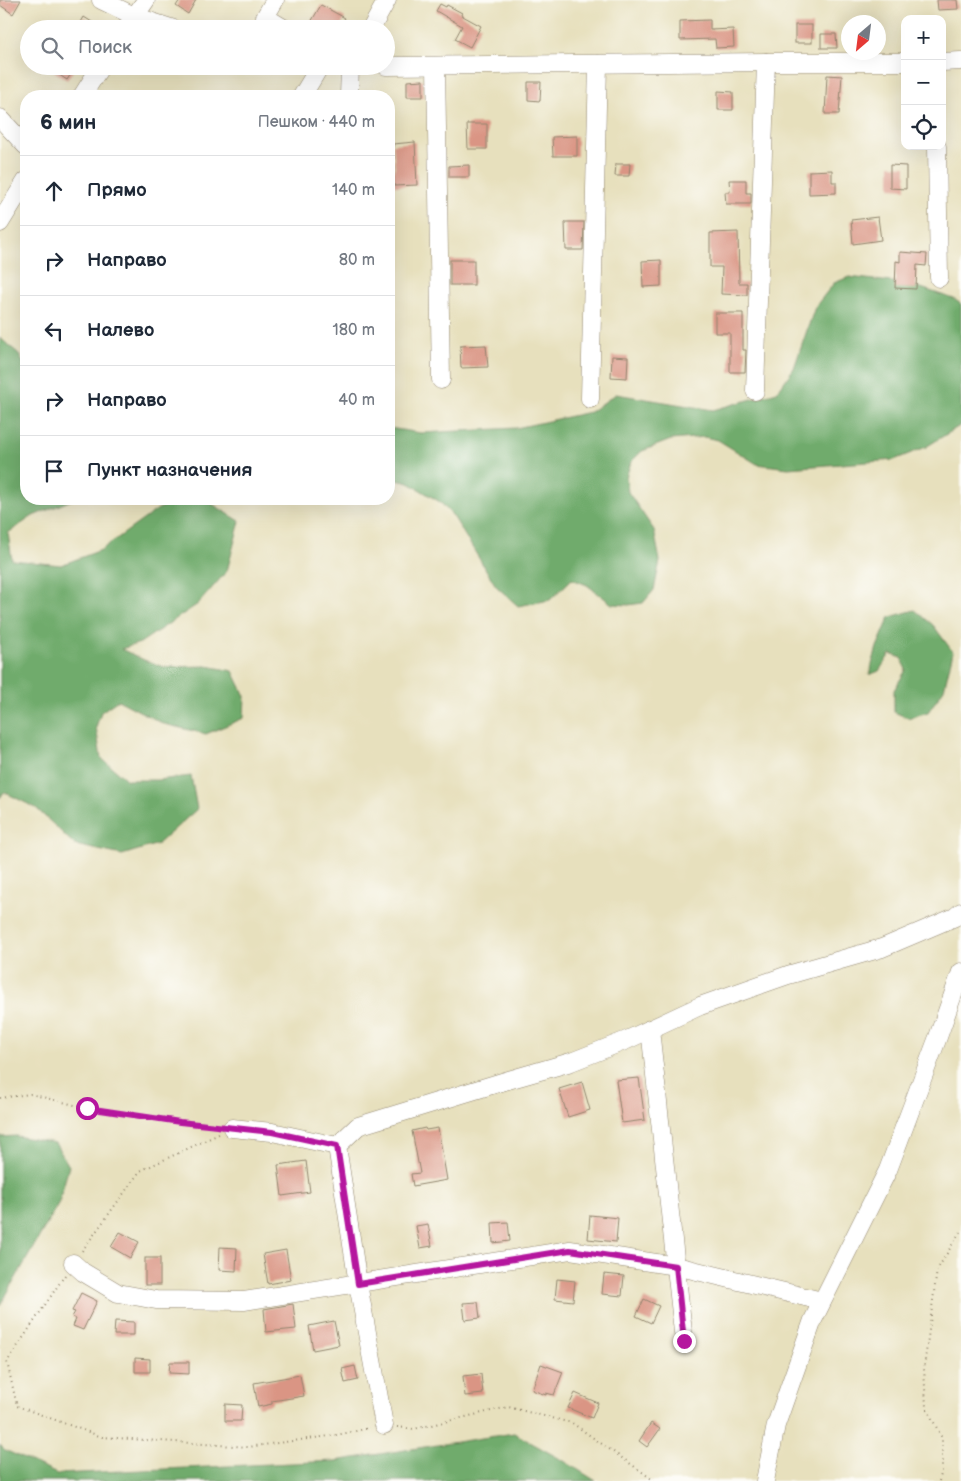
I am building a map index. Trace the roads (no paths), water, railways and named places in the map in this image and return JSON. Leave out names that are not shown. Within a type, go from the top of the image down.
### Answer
[{"type":"street","points":[[101,0],[126,20]]},
{"type":"street","points":[[132,20],[146,0]]},
{"type":"street","points":[[270,20],[265,17],[275,0]]},
{"type":"street","points":[[376,20],[387,0]]},
{"type":"street","points":[[946,62],[961,61]]},
{"type":"street","points":[[755,390],[766,62]]},
{"type":"street","points":[[395,66],[901,62]]},
{"type":"street","points":[[590,399],[598,64]]},
{"type":"street","points":[[436,66],[441,380]]},
{"type":"street","points":[[86,90],[95,75]]},
{"type":"street","points":[[306,90],[315,75]]},
{"type":"street","points":[[349,90],[350,75]]},
{"type":"street","points":[[0,118],[20,140]]},
{"type":"street","points":[[937,150],[939,278]]},
{"type":"street","points":[[0,223],[20,191]]},
{"type":"street","points":[[337,1146],[358,1126],[571,1062],[709,1003],[788,976],[882,948],[955,917],[961,912]]},
{"type":"street","points":[[765,1481],[776,1424],[812,1320],[888,1170],[961,972]]},
{"type":"street","points":[[650,1029],[684,1341]]},
{"type":"street","points":[[232,1128],[272,1132],[337,1146]]},
{"type":"street","points":[[337,1146],[358,1284],[384,1425]]},
{"type":"street","points":[[73,1263],[83,1272],[118,1293],[156,1300],[244,1301],[570,1250],[676,1266],[822,1301]]}]
